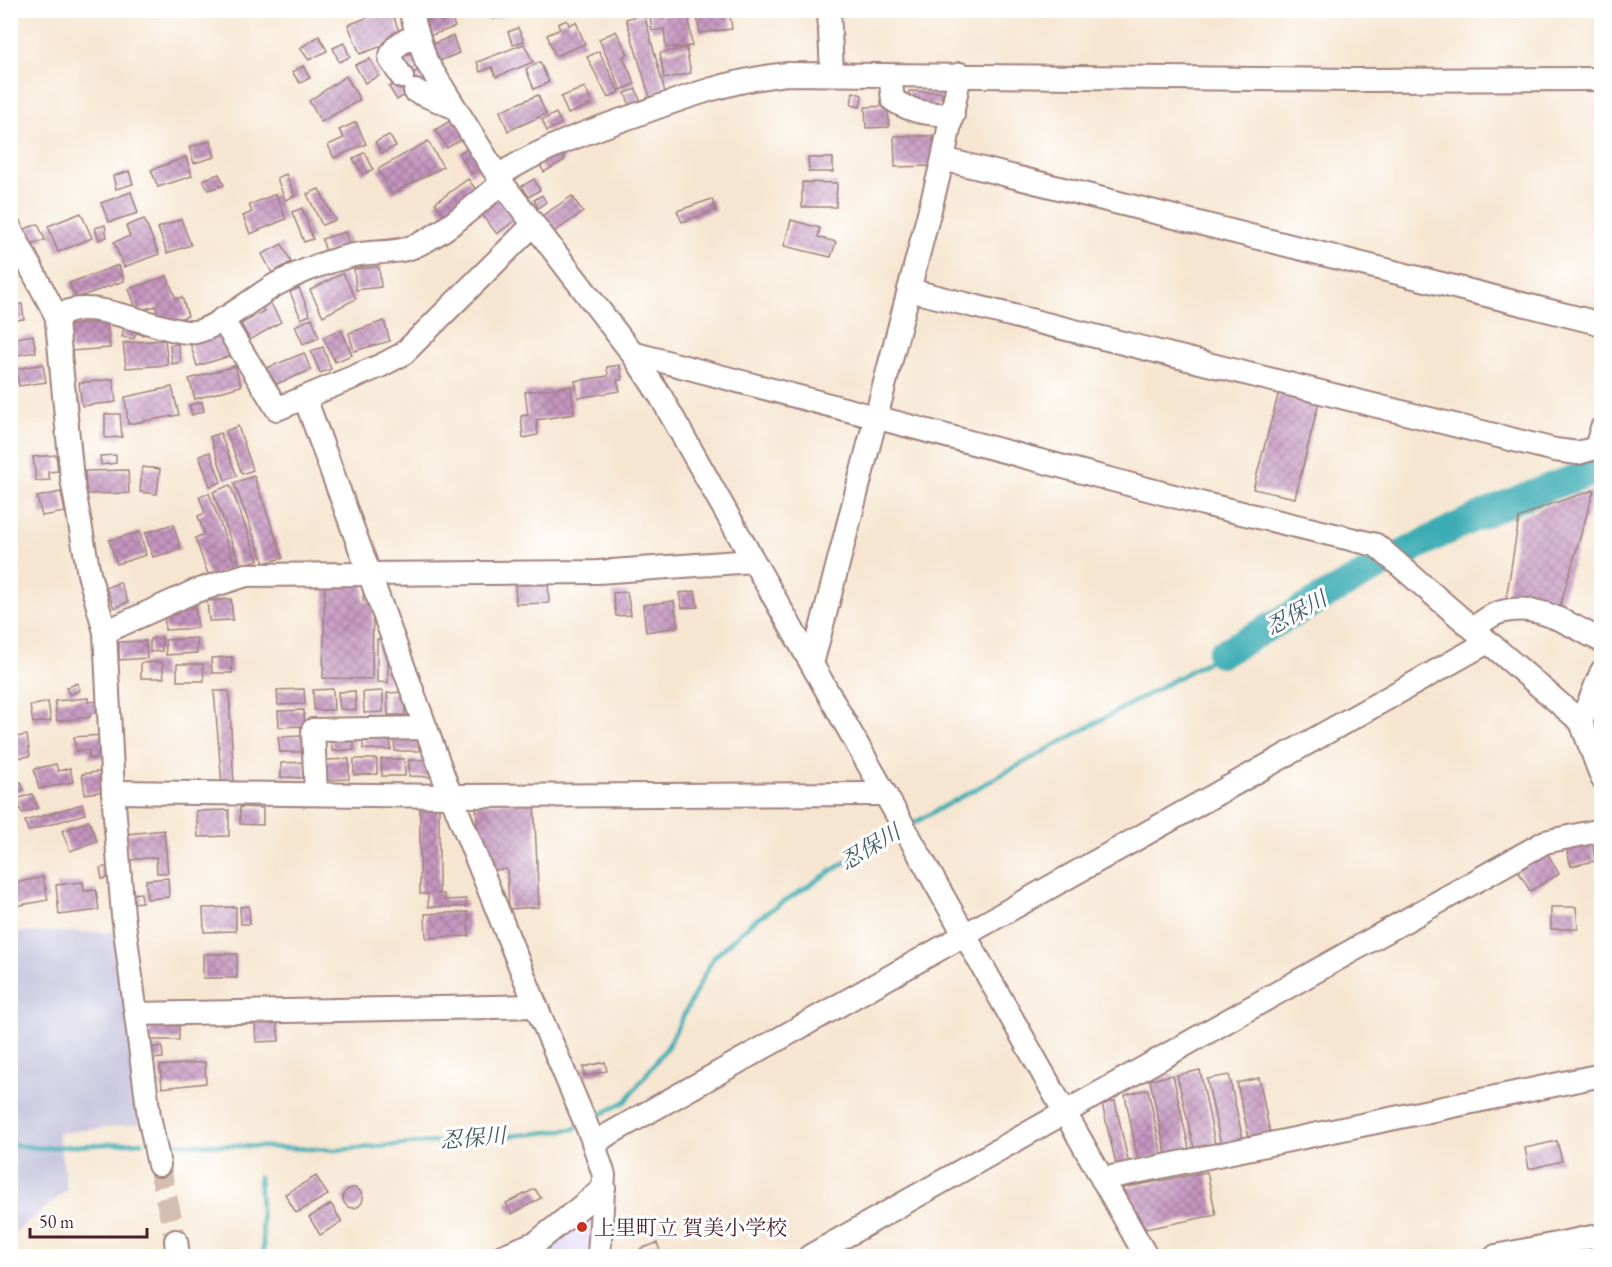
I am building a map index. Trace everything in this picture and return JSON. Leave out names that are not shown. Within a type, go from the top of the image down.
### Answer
[{"type":"street","points":[[410,10],[426,61],[500,180],[632,353],[661,397],[1146,1257]]},
{"type":"street","points":[[829,10],[832,73]]},
{"type":"street","points":[[418,36],[396,46],[390,59],[408,84],[454,107]]},
{"type":"street","points":[[159,1165],[150,1122],[123,915],[113,792],[105,632],[89,574],[72,479],[56,326],[58,319],[70,310],[93,310],[130,316],[182,332],[195,332],[222,319],[277,284],[315,266],[354,255],[417,246],[445,228],[525,158],[562,141],[746,78],[832,73],[890,76],[960,74],[1355,80],[1602,80]]},
{"type":"street","points":[[812,664],[943,159],[960,74]]},
{"type":"street","points":[[890,76],[893,100],[909,110],[924,114],[953,115]]},
{"type":"street","points":[[943,159],[1602,324]]},
{"type":"street","points":[[222,319],[277,409],[403,354],[494,261],[533,225]]},
{"type":"street","points":[[10,228],[58,319]]},
{"type":"street","points":[[909,290],[1555,450],[1578,453],[1596,448],[1602,428]]},
{"type":"street","points":[[632,353],[1204,504],[1376,545],[1581,722],[1602,778]]},
{"type":"street","points":[[306,398],[451,796],[589,1131],[604,1174],[599,1257]]},
{"type":"street","points":[[105,632],[193,592],[246,575],[598,572],[753,561]]},
{"type":"street","points":[[589,1131],[602,1138],[964,936],[1481,635],[1499,612],[1520,608],[1542,611],[1602,641]]},
{"type":"street","points":[[1581,722],[1602,671]]},
{"type":"street","points":[[316,794],[313,730],[426,728]]},
{"type":"street","points":[[113,792],[451,796],[884,794]]},
{"type":"street","points":[[810,1257],[1545,842],[1602,830]]},
{"type":"street","points":[[136,1014],[536,1006]]},
{"type":"street","points":[[1102,1179],[1602,1075]]},
{"type":"street","points":[[502,1257],[537,1242],[604,1188]]},
{"type":"street","points":[[1496,1257],[1602,1235]]},
{"type":"shaded area","points":[[11,932],[121,932],[145,1123],[58,1133],[67,1190],[11,1236]]},
{"type":"shaded area","name":"上里町立 賀美小学校","points":[[595,1205],[594,1256],[524,1256]]},
{"type":"building","points":[[391,10],[402,39],[360,54],[348,25]]},
{"type":"building","points":[[420,10],[449,10],[455,27],[426,37]]},
{"type":"building","points":[[491,10],[505,10],[507,15],[493,19]]},
{"type":"building","points":[[649,10],[661,10],[663,20],[663,14],[688,11],[692,46],[666,48],[664,29],[652,31]]},
{"type":"building","points":[[729,10],[732,29],[700,33],[696,12]]},
{"type":"building","points":[[781,10],[816,10],[816,14]]},
{"type":"building","points":[[644,14],[666,96],[651,101],[626,19]]},
{"type":"building","points":[[567,20],[569,25],[576,22],[585,44],[555,56],[547,35],[560,29],[558,24]]},
{"type":"building","points":[[518,28],[524,41],[513,45],[508,32]]},
{"type":"building","points":[[616,31],[628,54],[623,57],[635,84],[621,90],[599,39]]},
{"type":"building","points":[[319,36],[327,51],[309,60],[300,48]]},
{"type":"building","points":[[453,36],[459,53],[435,63],[427,46]]},
{"type":"building","points":[[344,43],[350,57],[339,62],[333,48]]},
{"type":"building","points":[[524,44],[533,62],[496,77],[492,67],[480,72],[477,62]]},
{"type":"building","points":[[686,48],[691,73],[664,79],[660,53]]},
{"type":"building","points":[[416,51],[421,65],[406,70],[400,58]]},
{"type":"building","points":[[599,51],[619,92],[608,98],[587,57]]},
{"type":"building","points":[[370,59],[379,76],[365,83],[355,65]]},
{"type":"building","points":[[540,62],[549,82],[534,89],[526,69]]},
{"type":"building","points":[[303,66],[310,78],[300,83],[292,72]]},
{"type":"building","points":[[422,68],[429,80],[397,100],[389,87]]},
{"type":"building","points":[[346,76],[360,100],[321,122],[309,101]]},
{"type":"building","points":[[585,87],[592,104],[568,114],[561,97]]},
{"type":"building","points":[[636,89],[641,103],[630,106],[625,93]]},
{"type":"building","points":[[909,91],[942,92],[942,105],[908,104]]},
{"type":"building","points":[[853,92],[862,95],[860,107],[851,105]]},
{"type":"building","points":[[538,95],[546,114],[508,131],[500,111]]},
{"type":"building","points":[[888,106],[889,127],[866,128],[865,107]]},
{"type":"building","points":[[556,113],[561,124],[547,131],[542,120]]},
{"type":"building","points":[[455,118],[467,136],[447,148],[435,130]]},
{"type":"building","points":[[356,122],[366,144],[334,158],[328,145],[344,138],[339,130]]},
{"type":"building","points":[[389,135],[396,146],[382,153],[375,142]]},
{"type":"building","points":[[894,136],[933,136],[934,166],[895,167]]},
{"type":"building","points":[[210,141],[215,157],[194,163],[189,147]]},
{"type":"building","points":[[428,141],[443,167],[392,194],[378,169]]},
{"type":"building","points":[[472,146],[484,166],[471,174],[459,153]]},
{"type":"building","points":[[560,151],[565,160],[544,172],[538,162]]},
{"type":"building","points":[[365,152],[373,169],[363,174],[353,159]]},
{"type":"building","points":[[186,157],[192,176],[158,187],[151,170]]},
{"type":"building","points":[[808,158],[833,158],[833,172],[809,172]]},
{"type":"building","points":[[129,171],[133,184],[116,189],[113,176]]},
{"type":"building","points":[[219,174],[224,185],[208,190],[203,180]]},
{"type":"building","points":[[286,174],[295,196],[285,200],[277,178]]},
{"type":"building","points":[[468,179],[477,191],[445,216],[435,203]]},
{"type":"building","points":[[534,179],[540,190],[529,197],[522,186]]},
{"type":"building","points":[[802,182],[837,183],[836,207],[802,207]]},
{"type":"building","points":[[319,189],[335,220],[322,225],[307,194]]},
{"type":"building","points":[[131,192],[138,213],[109,222],[101,203]]},
{"type":"building","points":[[276,194],[286,219],[250,234],[243,216],[252,212],[249,205]]},
{"type":"building","points":[[501,194],[519,217],[497,234],[479,211]]},
{"type":"building","points":[[542,195],[546,202],[538,208],[534,200]]},
{"type":"building","points":[[572,196],[583,212],[554,232],[542,216]]},
{"type":"building","points":[[712,199],[716,210],[682,222],[677,211]]},
{"type":"building","points":[[302,208],[313,239],[304,242],[292,212]]},
{"type":"building","points":[[81,213],[92,238],[58,252],[48,226]]},
{"type":"building","points":[[144,219],[159,254],[124,267],[114,242],[130,236],[126,226]]},
{"type":"building","points":[[181,219],[191,245],[167,253],[158,228]]},
{"type":"building","points":[[791,220],[820,228],[818,237],[836,242],[831,257],[784,246]]},
{"type":"building","points":[[38,224],[45,240],[28,246],[22,230]]},
{"type":"building","points":[[105,225],[107,237],[99,240],[95,228]]},
{"type":"building","points":[[345,232],[350,246],[326,252],[322,239]]},
{"type":"building","points":[[282,244],[291,262],[272,273],[262,254]]},
{"type":"building","points":[[10,246],[17,269],[10,270]]},
{"type":"building","points":[[119,265],[124,281],[76,298],[69,283]]},
{"type":"building","points":[[379,267],[381,287],[356,290],[354,269]]},
{"type":"building","points":[[343,273],[356,299],[323,316],[310,290]]},
{"type":"building","points":[[167,276],[176,299],[182,297],[188,316],[171,321],[158,316],[156,306],[137,311],[129,289]]},
{"type":"building","points":[[299,288],[310,315],[301,319],[290,292]]},
{"type":"building","points":[[270,302],[281,322],[250,340],[241,324],[264,311],[262,306]]},
{"type":"building","points":[[22,304],[24,319],[10,321],[10,306]]},
{"type":"building","points":[[312,318],[319,338],[303,344],[295,326]]},
{"type":"building","points":[[384,321],[390,341],[354,351],[349,333]]},
{"type":"building","points":[[107,322],[110,348],[71,351],[69,325]]},
{"type":"building","points":[[125,322],[145,326],[143,335],[136,333],[134,339],[122,337]]},
{"type":"building","points":[[341,329],[352,355],[335,362],[323,337]]},
{"type":"building","points":[[223,333],[230,356],[197,366],[190,343]]},
{"type":"building","points":[[33,335],[36,352],[12,356],[10,339]]},
{"type":"building","points":[[165,340],[168,365],[126,368],[123,343]]},
{"type":"building","points":[[178,344],[181,362],[172,364],[170,345]]},
{"type":"building","points":[[323,347],[331,369],[320,373],[311,351]]},
{"type":"building","points":[[304,353],[311,370],[269,387],[262,370]]},
{"type":"building","points":[[43,364],[46,382],[19,386],[15,369]]},
{"type":"building","points":[[620,365],[622,380],[617,380],[620,391],[578,398],[575,381],[608,376],[607,367]]},
{"type":"building","points":[[235,366],[241,386],[195,399],[189,379]]},
{"type":"building","points":[[113,379],[116,402],[82,406],[79,383]]},
{"type":"building","points":[[571,386],[574,414],[536,420],[538,435],[523,438],[521,416],[528,415],[525,392]]},
{"type":"building","points":[[172,387],[179,415],[128,424],[125,397]]},
{"type":"building","points":[[1280,388],[1320,398],[1295,498],[1253,489]]},
{"type":"building","points":[[202,402],[204,411],[192,415],[189,405]]},
{"type":"building","points":[[105,414],[120,414],[122,437],[105,438]]},
{"type":"building","points":[[238,426],[253,470],[242,474],[226,431]]},
{"type":"building","points":[[220,433],[237,476],[225,480],[210,437]]},
{"type":"building","points":[[210,452],[221,482],[210,486],[199,456]]},
{"type":"building","points":[[56,455],[58,471],[48,472],[50,480],[36,481],[33,457]]},
{"type":"building","points":[[116,455],[116,463],[101,465],[100,456]]},
{"type":"building","points":[[142,467],[160,469],[157,494],[140,492]]},
{"type":"building","points":[[128,470],[129,493],[86,494],[85,471]]},
{"type":"building","points":[[254,476],[283,558],[264,563],[234,483]]},
{"type":"building","points":[[230,485],[258,560],[240,565],[213,492]]},
{"type":"building","points":[[1594,490],[1559,609],[1505,606],[1519,518],[1548,505]]},
{"type":"building","points":[[61,492],[65,512],[42,516],[37,497]]},
{"type":"building","points":[[209,493],[236,567],[209,577],[195,538],[204,534],[198,516],[205,513],[199,496]]},
{"type":"building","points":[[173,524],[181,549],[153,557],[145,533]]},
{"type":"building","points":[[140,532],[146,555],[117,564],[109,540]]},
{"type":"building","points":[[548,580],[549,603],[516,604],[515,582]]},
{"type":"building","points":[[120,582],[128,602],[114,608],[106,588]]},
{"type":"building","points":[[325,583],[364,584],[363,601],[373,601],[372,679],[323,678]]},
{"type":"building","points":[[695,591],[698,607],[682,608],[679,593]]},
{"type":"building","points":[[627,592],[631,615],[616,616],[613,593]]},
{"type":"building","points":[[231,599],[233,620],[209,621],[207,601]]},
{"type":"building","points":[[674,601],[678,627],[646,632],[643,605]]},
{"type":"building","points":[[195,607],[198,628],[165,630],[164,609]]},
{"type":"building","points":[[162,638],[162,651],[150,652],[150,639]]},
{"type":"building","points":[[197,638],[197,653],[166,655],[165,640]]},
{"type":"building","points":[[377,639],[388,640],[388,683],[377,682]]},
{"type":"building","points":[[146,641],[147,658],[119,660],[119,642]]},
{"type":"building","points":[[232,657],[232,673],[212,673],[211,658]]},
{"type":"building","points":[[162,662],[164,678],[141,678],[141,663]]},
{"type":"building","points":[[177,664],[203,664],[204,681],[177,681]]},
{"type":"building","points":[[77,683],[80,690],[70,695],[66,688]]},
{"type":"building","points":[[304,689],[305,704],[278,705],[277,690]]},
{"type":"building","points":[[333,689],[334,710],[314,710],[313,690]]},
{"type":"building","points":[[214,691],[229,691],[234,785],[222,785]]},
{"type":"building","points":[[355,691],[356,710],[340,709],[338,692]]},
{"type":"building","points":[[383,691],[383,712],[364,713],[363,692]]},
{"type":"building","points":[[404,692],[405,715],[388,715],[387,693]]},
{"type":"building","points":[[88,698],[88,702],[101,701],[101,712],[90,713],[90,717],[57,721],[55,701]]},
{"type":"building","points":[[48,702],[51,721],[33,723],[30,706]]},
{"type":"building","points":[[304,710],[304,726],[279,727],[278,711]]},
{"type":"building","points":[[354,734],[354,750],[332,751],[331,735]]},
{"type":"building","points":[[27,735],[30,756],[10,759],[10,738]]},
{"type":"building","points":[[104,735],[106,758],[89,758],[89,750],[76,751],[74,737]]},
{"type":"building","points":[[304,736],[304,752],[280,752],[278,737]]},
{"type":"building","points":[[363,737],[390,737],[391,750],[363,749]]},
{"type":"building","points":[[418,737],[419,751],[395,751],[394,738]]},
{"type":"building","points":[[349,759],[349,779],[327,780],[327,760]]},
{"type":"building","points":[[354,759],[377,759],[377,774],[354,775]]},
{"type":"building","points":[[381,759],[404,759],[405,776],[382,776]]},
{"type":"building","points":[[409,760],[432,760],[432,777],[409,776]]},
{"type":"building","points":[[305,762],[305,778],[281,777],[281,763]]},
{"type":"building","points":[[56,764],[58,771],[70,768],[73,782],[39,789],[34,769]]},
{"type":"building","points":[[103,771],[105,791],[85,794],[82,774]]},
{"type":"building","points":[[21,782],[24,790],[14,793],[12,784]]},
{"type":"building","points":[[32,794],[38,808],[22,813],[17,799]]},
{"type":"building","points":[[10,797],[16,808],[10,811]]},
{"type":"building","points":[[534,801],[539,907],[509,909],[507,869],[495,870],[478,837],[476,804]]},
{"type":"building","points":[[82,804],[85,814],[28,831],[25,821]]},
{"type":"building","points":[[420,806],[439,806],[439,894],[444,894],[444,900],[466,899],[466,907],[428,907],[428,894],[420,894]]},
{"type":"building","points":[[240,807],[263,808],[263,825],[240,824]]},
{"type":"building","points":[[229,810],[229,836],[198,837],[196,811]]},
{"type":"building","points":[[89,821],[97,841],[70,851],[62,831]]},
{"type":"building","points":[[164,830],[168,873],[157,873],[156,857],[130,860],[127,834]]},
{"type":"building","points":[[1592,842],[1595,861],[1571,866],[1566,847]]},
{"type":"building","points":[[1548,854],[1559,874],[1530,891],[1518,871]]},
{"type":"building","points":[[110,866],[111,877],[102,879],[100,868]]},
{"type":"building","points":[[43,877],[48,900],[10,907],[10,884]]},
{"type":"building","points":[[168,878],[169,897],[147,899],[146,880]]},
{"type":"building","points":[[83,882],[84,891],[96,890],[99,910],[59,915],[56,885]]},
{"type":"building","points":[[141,893],[142,902],[133,903],[132,894]]},
{"type":"building","points":[[249,906],[250,924],[241,924],[240,907]]},
{"type":"building","points":[[236,907],[236,931],[204,932],[203,908]]},
{"type":"building","points":[[1551,907],[1576,907],[1578,929],[1551,929]]},
{"type":"building","points":[[468,912],[469,936],[426,938],[425,914]]},
{"type":"building","points":[[203,954],[237,954],[237,978],[203,978]]},
{"type":"building","points":[[150,1021],[179,1021],[179,1040],[150,1040]]},
{"type":"building","points":[[277,1021],[279,1041],[256,1042],[255,1022]]},
{"type":"building","points":[[162,1046],[163,1058],[153,1059],[151,1048]]},
{"type":"building","points":[[205,1062],[206,1083],[162,1088],[160,1066]]},
{"type":"building","points":[[605,1062],[607,1071],[585,1076],[583,1067]]},
{"type":"building","points":[[1200,1070],[1215,1144],[1194,1148],[1177,1075]]},
{"type":"building","points":[[1173,1075],[1189,1149],[1166,1154],[1150,1080]]},
{"type":"building","points":[[1229,1075],[1243,1140],[1221,1145],[1207,1079]]},
{"type":"building","points":[[1259,1078],[1270,1133],[1249,1138],[1237,1083]]},
{"type":"building","points":[[1148,1089],[1162,1156],[1138,1160],[1125,1095]]},
{"type":"building","points":[[1115,1101],[1129,1165],[1117,1168],[1102,1104]]},
{"type":"building","points":[[1557,1141],[1562,1161],[1529,1169],[1525,1148]]},
{"type":"building","points":[[1207,1172],[1216,1215],[1146,1229],[1122,1188]]},
{"type":"building","points":[[316,1176],[328,1195],[296,1213],[285,1194]]},
{"type":"building","points":[[353,1188],[360,1191],[363,1198],[360,1205],[353,1208],[346,1205],[343,1198],[346,1191]]},
{"type":"building","points":[[535,1189],[541,1198],[512,1214],[506,1203]]},
{"type":"building","points":[[331,1204],[342,1222],[320,1235],[309,1217]]},
{"type":"building","points":[[657,1243],[662,1256],[643,1256],[640,1249]]},
{"type":"building","points":[[1582,1247],[1584,1256],[1563,1256],[1562,1251]]},
{"type":"building","points":[[1602,1247],[1602,1256],[1590,1256],[1589,1250]]},
{"type":"waterway","name":"忍保川","points":[[1221,654],[1454,528],[1552,486],[1602,470]]},
{"type":"waterway","name":"忍保川","points":[[910,825],[1221,654]]},
{"type":"waterway","name":"忍保川","points":[[590,1120],[626,1101],[668,1046],[713,958],[752,922],[875,843],[900,830]]},
{"type":"waterway","name":"忍保川","points":[[171,1143],[336,1150],[532,1134],[574,1129],[580,1125]]},
{"type":"waterway","name":"忍保川","points":[[10,1144],[40,1148],[142,1142]]},
{"type":"waterway","points":[[259,1177],[264,1256]]},
{"type":"tunnel","points":[[159,1165],[176,1241]]},
{"type":"place","name":"上里町立 賀美小学校","points":[[582,1227]]}]
